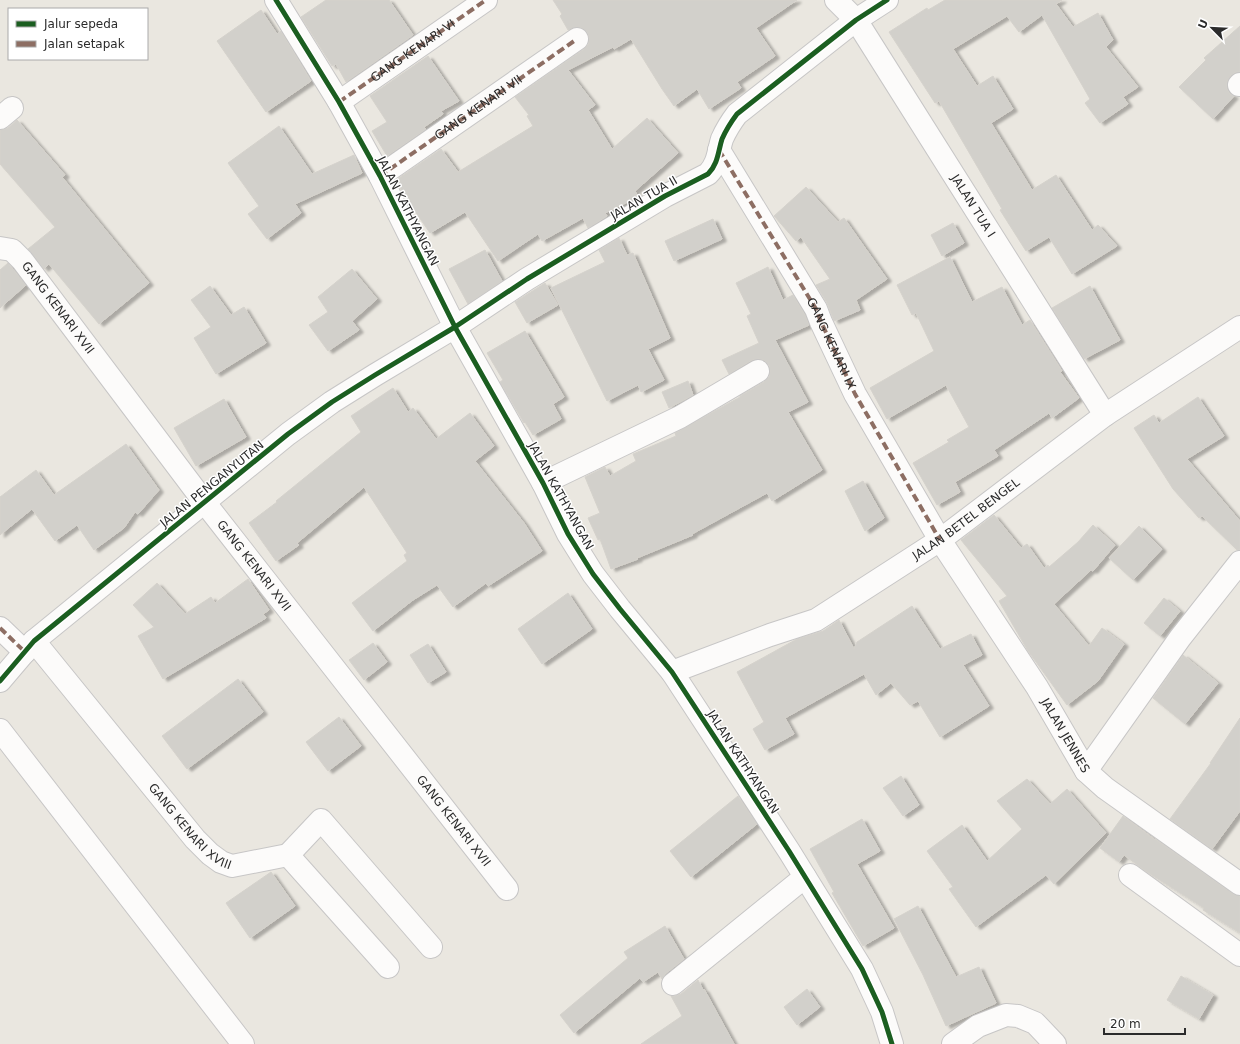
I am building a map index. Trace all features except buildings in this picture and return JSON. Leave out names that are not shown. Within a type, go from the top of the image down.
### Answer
[{"type":"street","name":"JALAN KATHYANGAN","points":[[276,0],[339,102],[380,176],[455,327],[543,483],[568,534],[593,574],[672,672],[805,877],[862,969],[882,1012],[892,1044]]},
{"type":"street","name":"GANG KENARI VI","points":[[339,102],[486,0]]},
{"type":"street","name":"JALAN TUA I","points":[[836,0],[856,20],[1104,415]]},
{"type":"street","name":"JALAN TUA II","points":[[455,327],[527,279],[665,196],[708,174],[714,169],[722,139],[730,123],[737,114],[856,20],[887,0]]},
{"type":"street","name":"GANG KENARI VII","points":[[380,176],[578,39]]},
{"type":"street","name":"GANG KENARI IX","points":[[719,150],[816,309],[855,394],[940,540]]},
{"type":"street","name":"GANG KENARI XVII","points":[[0,248],[12,250],[22,260],[205,503],[507,889]]},
{"type":"street","name":"JALAN PENGANYUTAN","points":[[0,681],[30,646],[288,434],[332,402],[455,327]]},
{"type":"street","name":"JALAN BETEL BENGEL","points":[[672,672],[770,635],[816,620],[940,540],[1104,415],[1240,327]]},
{"type":"street","points":[[543,483],[680,417],[758,371]]},
{"type":"street","name":"JALAN JENNES","points":[[940,540],[1037,687],[1086,771],[1105,788],[1240,884]]},
{"type":"street","points":[[1086,771],[1180,638],[1240,562]]},
{"type":"street","name":"GANG KENARI XVIII","points":[[0,628],[30,646],[190,833],[210,854],[221,862],[232,866],[288,855]]},
{"type":"street","points":[[0,730],[243,1044]]},
{"type":"street","points":[[388,967],[288,855],[321,820],[431,947]]},
{"type":"street","points":[[1130,875],[1240,955]]},
{"type":"street","points":[[673,984],[805,877]]},
{"type":"street","points":[[953,1044],[978,1026],[1006,1015],[1018,1016],[1035,1023],[1055,1044]]},
{"type":"marked path","points":[[339,102],[486,0]]},
{"type":"marked path","points":[[380,176],[577,39]]},
{"type":"marked path","points":[[719,150],[816,309],[855,394],[940,540]]},
{"type":"marked path","points":[[0,628],[25,652]]},
{"type":"cycle path","points":[[276,0],[339,102],[380,176],[455,327],[543,483],[568,534],[593,574],[672,672],[789,851],[862,969],[882,1012],[892,1044]]},
{"type":"cycle path","points":[[0,681],[34,641],[288,434],[332,402],[455,327],[527,279],[665,196],[708,174],[716,162],[722,139],[737,114],[856,20],[887,0]]}]
